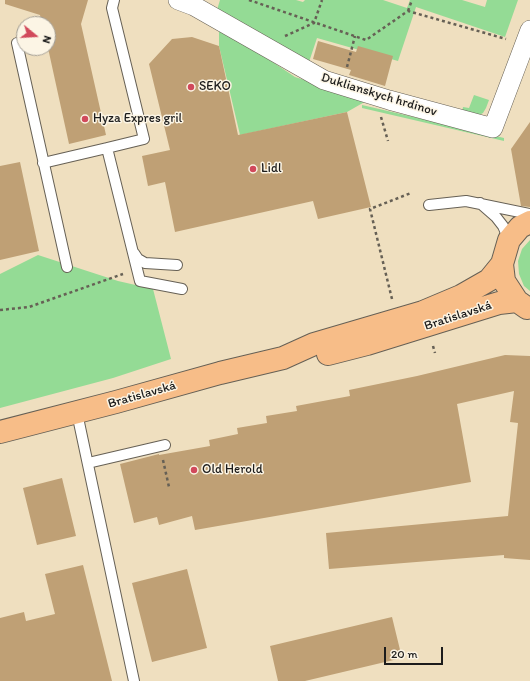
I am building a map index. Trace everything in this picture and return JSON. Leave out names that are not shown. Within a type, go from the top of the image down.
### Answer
[{"type":"main road","name":"Bratislavská","points":[[524,306],[504,281],[502,264],[509,240],[520,227],[530,222]]},
{"type":"main road","name":"Bratislavská","points":[[284,358],[314,344],[423,312],[461,296],[488,280],[502,264]]},
{"type":"main road","name":"Bratislavská","points":[[0,432],[77,413],[220,373],[284,358],[322,356],[367,344],[499,303],[524,306]]},
{"type":"street","name":"Duklianskych hrdinov","points":[[190,2],[324,80],[493,128],[530,30]]},
{"type":"lane","points":[[43,163],[144,140],[112,8],[114,0]]},
{"type":"lane","points":[[20,56],[67,267]]},
{"type":"lane","points":[[107,148],[140,282],[182,289]]},
{"type":"lane","points":[[429,205],[466,201],[478,202],[530,214]]},
{"type":"lane","points":[[478,202],[503,226],[509,240]]},
{"type":"lane","points":[[132,251],[138,259],[145,263],[178,265]]},
{"type":"lane","points":[[77,413],[134,681]]},
{"type":"lane","points":[[88,463],[165,445]]},
{"type":"path","points":[[249,0],[366,40],[408,11],[412,0]]},
{"type":"path","points":[[265,46],[314,23],[322,0]]},
{"type":"path","points":[[408,11],[509,40]]},
{"type":"path","points":[[342,85],[355,36]]},
{"type":"path","points":[[392,297],[370,208],[410,193]]},
{"type":"path","points":[[0,310],[30,307],[128,272]]},
{"type":"path","points":[[164,463],[170,487]]},
{"type":"green space","points":[[220,0],[296,0],[303,2],[305,0],[383,0],[407,8],[410,0],[462,0],[485,7],[487,0],[518,0],[505,37],[416,7],[398,61],[317,38],[309,62],[217,10]]},
{"type":"green space","points":[[219,26],[295,77],[368,100],[347,112],[240,135],[219,46]]},
{"type":"green space","points":[[474,95],[489,100],[483,113],[477,116],[462,113],[463,107],[469,108]]},
{"type":"green space","points":[[362,105],[504,138],[504,141],[362,108]]},
{"type":"green space","points":[[530,240],[530,291],[524,286],[519,274],[518,261],[522,249]]},
{"type":"green space","points":[[38,255],[118,281],[153,289],[171,359],[113,378],[0,408],[0,274]]},
{"type":"building","points":[[5,0],[88,0],[81,24],[106,135],[69,144],[50,56],[56,56],[56,16],[40,16],[5,4]]},
{"type":"building","name":"Lidl","points":[[192,37],[219,46],[238,135],[347,112],[371,207],[318,219],[313,201],[175,232],[165,182],[148,186],[142,156],[170,150],[149,64],[172,39]]},
{"type":"building","points":[[318,41],[356,52],[358,46],[393,56],[385,86],[349,75],[351,70],[313,59]]},
{"type":"building","points":[[530,122],[530,207],[521,206],[511,149]]},
{"type":"building","points":[[20,162],[39,251],[0,260],[0,166]]},
{"type":"building","points":[[505,355],[530,356],[530,560],[504,558],[504,555],[329,569],[326,533],[508,516],[518,423],[510,422],[514,391],[457,404],[471,482],[195,530],[192,516],[159,525],[157,517],[134,523],[120,464],[159,454],[210,446],[209,440],[238,434],[237,428],[267,423],[266,416],[297,411],[296,406],[350,396],[349,390],[417,376]]},
{"type":"building","points":[[62,478],[76,536],[37,545],[23,488]]},
{"type":"building","points":[[83,565],[112,681],[0,681],[0,618],[24,612],[26,621],[55,614],[45,574]]},
{"type":"building","points":[[187,569],[207,648],[152,662],[132,583]]},
{"type":"building","points":[[392,617],[402,658],[305,681],[278,681],[270,646]]},
{"type":"place","name":"SEKO","points":[[191,87]]},
{"type":"place","name":"Hyza Expres gril","points":[[85,119]]},
{"type":"place","name":"Lidl","points":[[253,169]]},
{"type":"place","name":"Old Herold","points":[[194,470]]}]
